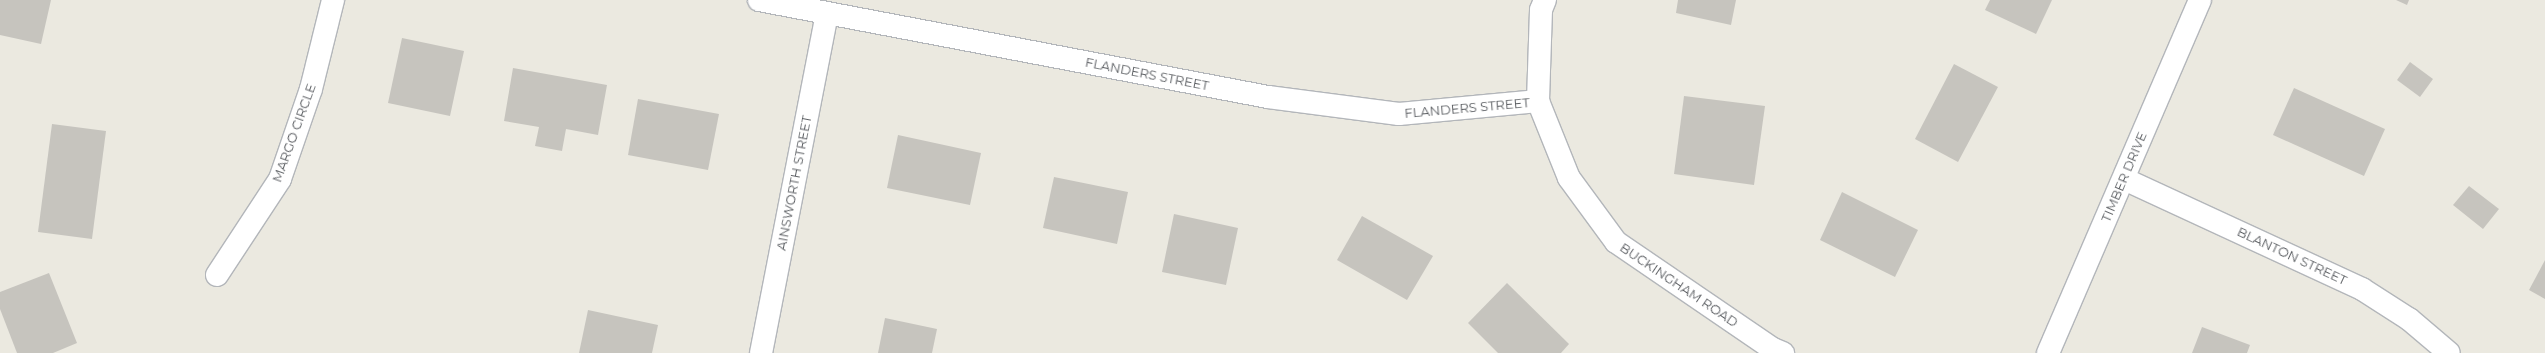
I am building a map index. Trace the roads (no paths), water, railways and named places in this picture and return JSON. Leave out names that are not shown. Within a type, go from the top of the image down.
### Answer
[{"type":"street","name":"MARGO CIRCLE","points":[[217,276],[280,179],[311,89],[333,0]]},
{"type":"street","name":"FLANDERS STREET","points":[[759,0],[1268,97],[1399,114],[1538,101]]},
{"type":"street","name":"BUCKINGHAM ROAD","points":[[1545,0],[1541,10],[1538,101],[1569,178],[1616,242],[1773,349],[1783,353]]},
{"type":"street","name":"TIMBER DRIVE","points":[[2048,353],[2200,0]]},
{"type":"street","name":"AINSWORTH STREET","points":[[761,353],[827,14]]},
{"type":"street","name":"BLANTON STREET","points":[[2124,179],[2362,289],[2409,319],[2449,353]]}]
